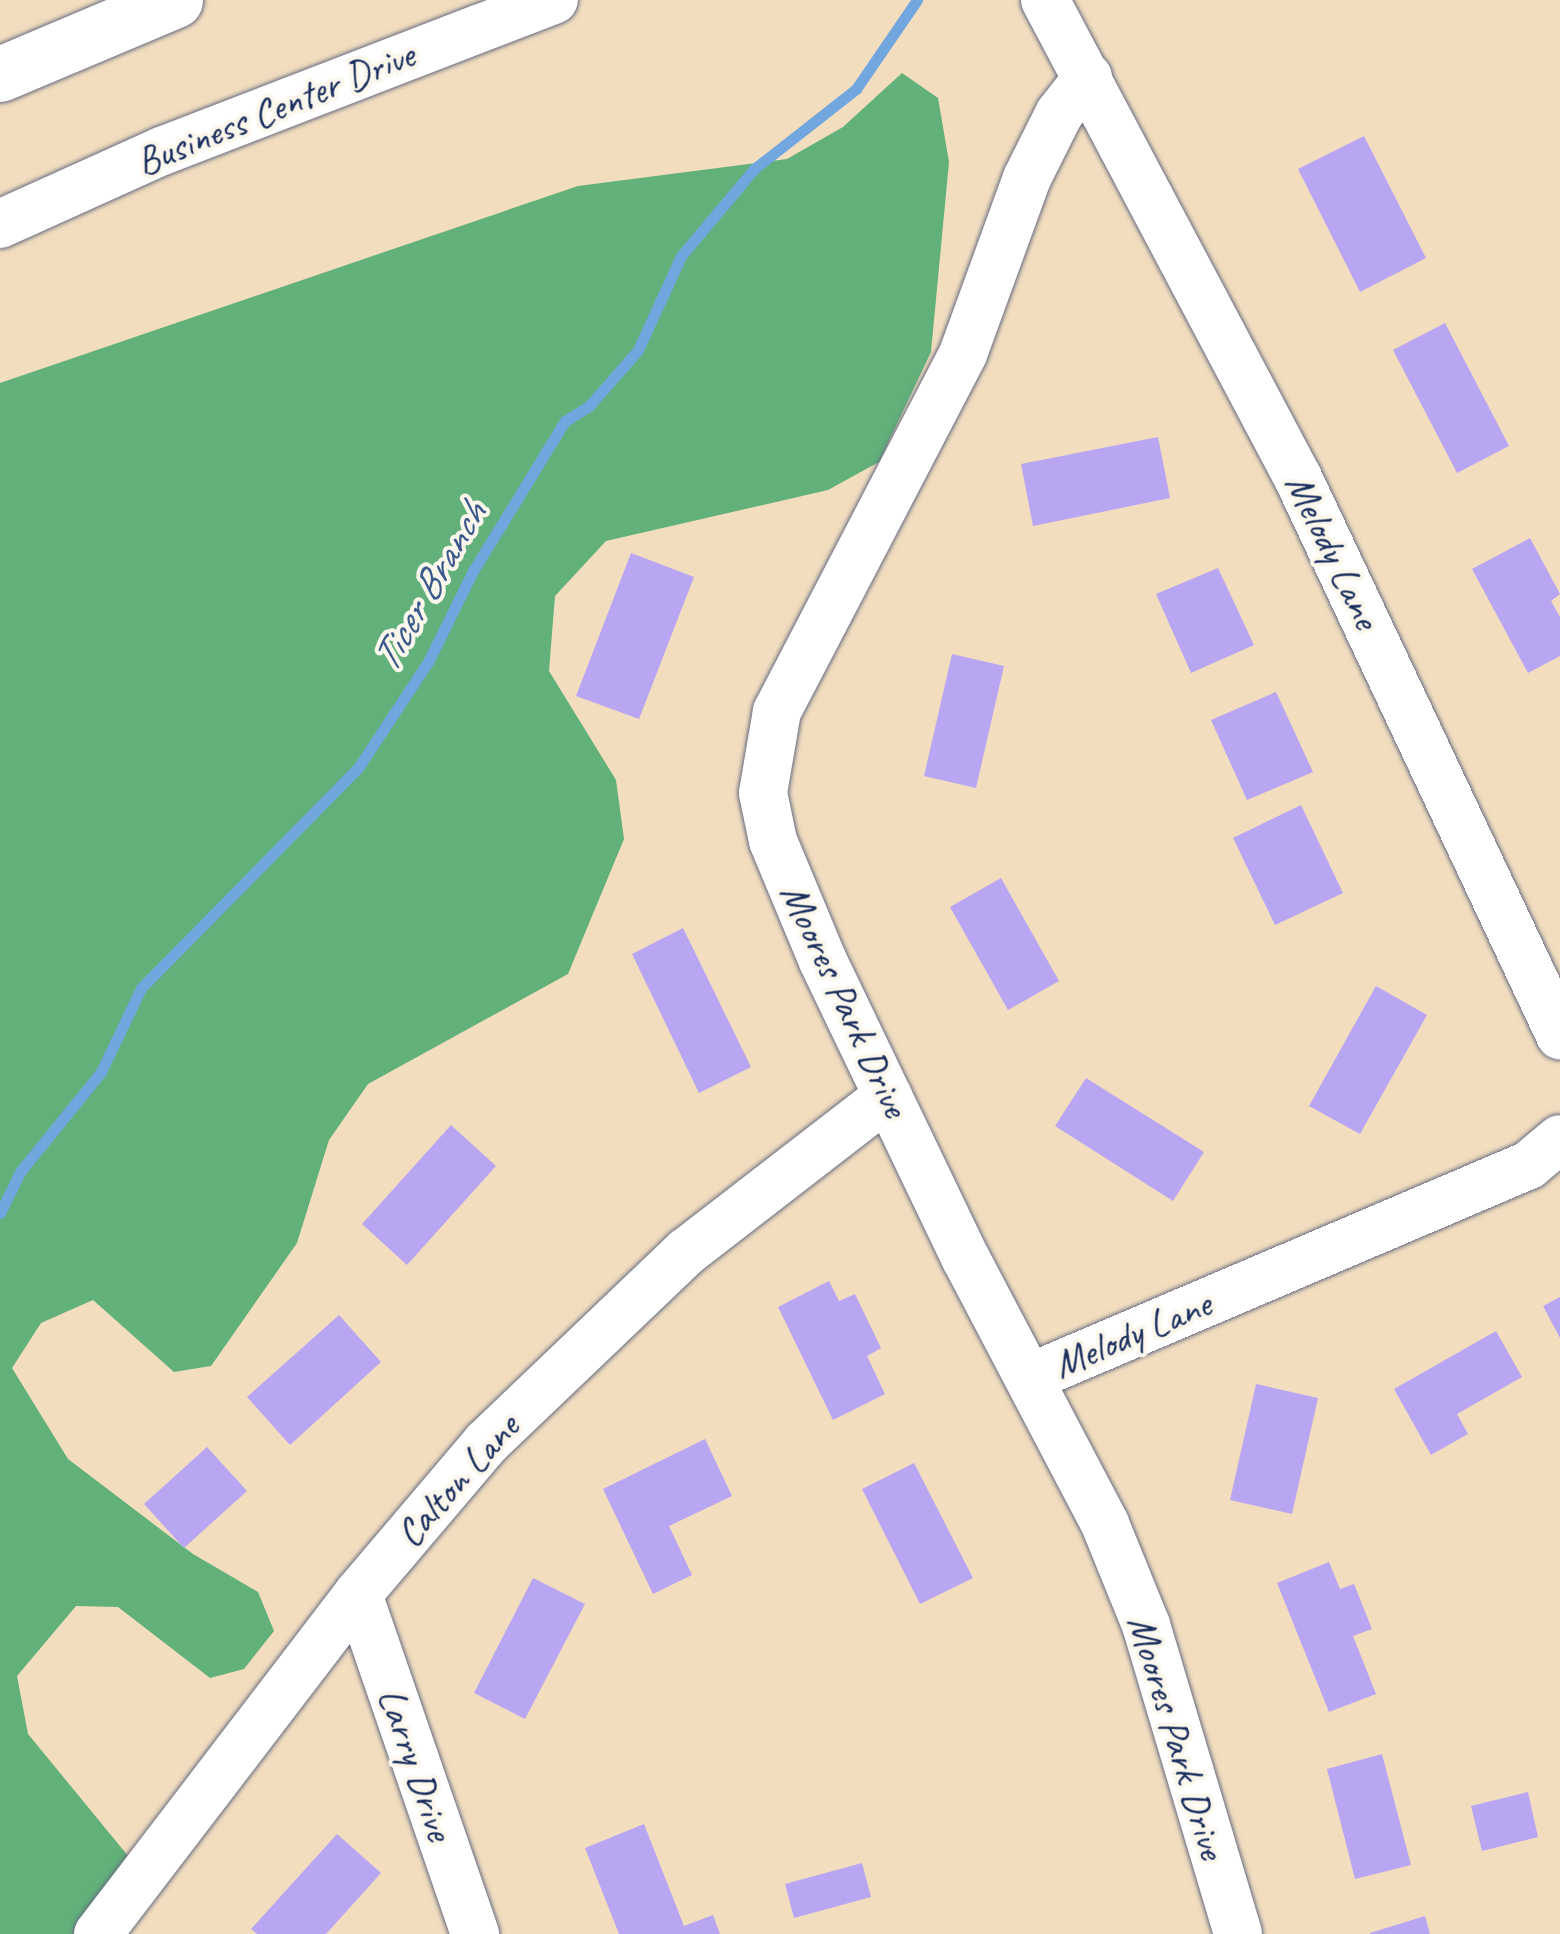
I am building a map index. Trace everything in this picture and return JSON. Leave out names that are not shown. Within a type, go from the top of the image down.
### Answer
[{"type":"highway","points":[[0,74],[175,0]]},
{"type":"street","name":"Business Center Drive","points":[[0,224],[162,151],[554,0]]},
{"type":"street","points":[[1045,0],[1088,77]]},
{"type":"street","name":"Melody Lane","points":[[1088,77],[1298,478],[1560,1035]]},
{"type":"street","name":"Moores Park Drive","points":[[1088,77],[1059,114],[1027,178],[963,354],[811,640],[768,740],[763,793],[773,840],[888,1096],[1105,1524],[1146,1625],[1238,1934]]},
{"type":"street","name":"Calton Lane","points":[[98,1934],[358,1594],[486,1443],[601,1327],[686,1252],[888,1096]]},
{"type":"street","name":"Melody Lane","points":[[1029,1378],[1528,1164],[1560,1139]]},
{"type":"street","name":"Larry Drive","points":[[358,1594],[474,1934]]},
{"type":"green space","points":[[902,73],[938,98],[949,162],[931,352],[879,462],[828,490],[606,541],[555,596],[549,671],[616,780],[624,839],[568,974],[368,1084],[329,1140],[297,1243],[211,1366],[174,1372],[93,1300],[41,1323],[12,1368],[68,1459],[193,1554],[258,1592],[274,1631],[244,1669],[210,1678],[118,1607],[76,1606],[17,1676],[28,1734],[129,1857],[73,1934],[0,1934],[0,383],[578,186],[787,159],[843,127]]},
{"type":"building","points":[[1364,136],[1426,258],[1360,292],[1298,169]]},
{"type":"building","points":[[1445,323],[1509,446],[1457,473],[1393,350]]},
{"type":"building","points":[[1158,437],[1170,498],[1033,526],[1021,464]]},
{"type":"building","points":[[1530,538],[1560,594],[1551,601],[1560,617],[1560,656],[1528,673],[1472,569]]},
{"type":"building","points":[[631,553],[694,577],[639,719],[576,696]]},
{"type":"building","points":[[1218,568],[1254,645],[1191,673],[1156,594]]},
{"type":"building","points":[[952,654],[1004,666],[976,788],[924,776]]},
{"type":"building","points":[[1276,692],[1313,772],[1247,800],[1211,720]]},
{"type":"building","points":[[1301,805],[1343,893],[1275,925],[1233,838]]},
{"type":"building","points":[[1001,878],[1059,981],[1008,1010],[950,907]]},
{"type":"building","points":[[683,928],[751,1067],[699,1093],[632,954]]},
{"type":"building","points":[[1376,986],[1427,1015],[1360,1134],[1309,1106]]},
{"type":"building","points":[[1086,1078],[1204,1152],[1173,1201],[1055,1126]]},
{"type":"building","points":[[451,1125],[496,1166],[407,1265],[362,1224]]},
{"type":"building","points":[[829,1281],[839,1301],[855,1294],[881,1348],[867,1356],[885,1394],[833,1420],[778,1307]]},
{"type":"building","points":[[1560,1297],[1560,1338],[1543,1306]]},
{"type":"building","points":[[339,1315],[381,1362],[290,1445],[247,1397]]},
{"type":"building","points":[[1496,1331],[1522,1377],[1457,1414],[1468,1434],[1431,1455],[1394,1389]]},
{"type":"building","points":[[1256,1384],[1318,1398],[1292,1514],[1230,1500]]},
{"type":"building","points":[[705,1439],[732,1496],[669,1526],[692,1575],[653,1594],[603,1489]]},
{"type":"building","points":[[207,1447],[247,1491],[184,1548],[144,1504]]},
{"type":"building","points":[[914,1463],[973,1578],[920,1604],[862,1489]]},
{"type":"building","points":[[1329,1562],[1340,1589],[1354,1584],[1372,1629],[1353,1636],[1376,1694],[1329,1712],[1277,1583]]},
{"type":"building","points":[[533,1578],[585,1604],[525,1719],[474,1693]]},
{"type":"building","points":[[1382,1754],[1411,1865],[1355,1879],[1327,1769]]},
{"type":"building","points":[[1528,1792],[1538,1837],[1482,1851],[1471,1806]]},
{"type":"building","points":[[644,1824],[684,1926],[713,1915],[720,1934],[619,1934],[585,1848]]},
{"type":"building","points":[[337,1834],[381,1873],[326,1934],[257,1934],[251,1929]]},
{"type":"building","points":[[862,1863],[871,1897],[794,1918],[785,1884]]},
{"type":"building","points":[[1425,1916],[1430,1934],[1370,1934],[1370,1933]]},
{"type":"waterway","name":"Ticer Branch","points":[[0,1213],[20,1172],[101,1072],[141,988],[358,768],[428,662],[473,571],[565,421],[589,406],[638,350],[681,256],[754,169],[856,89],[917,0]]}]
